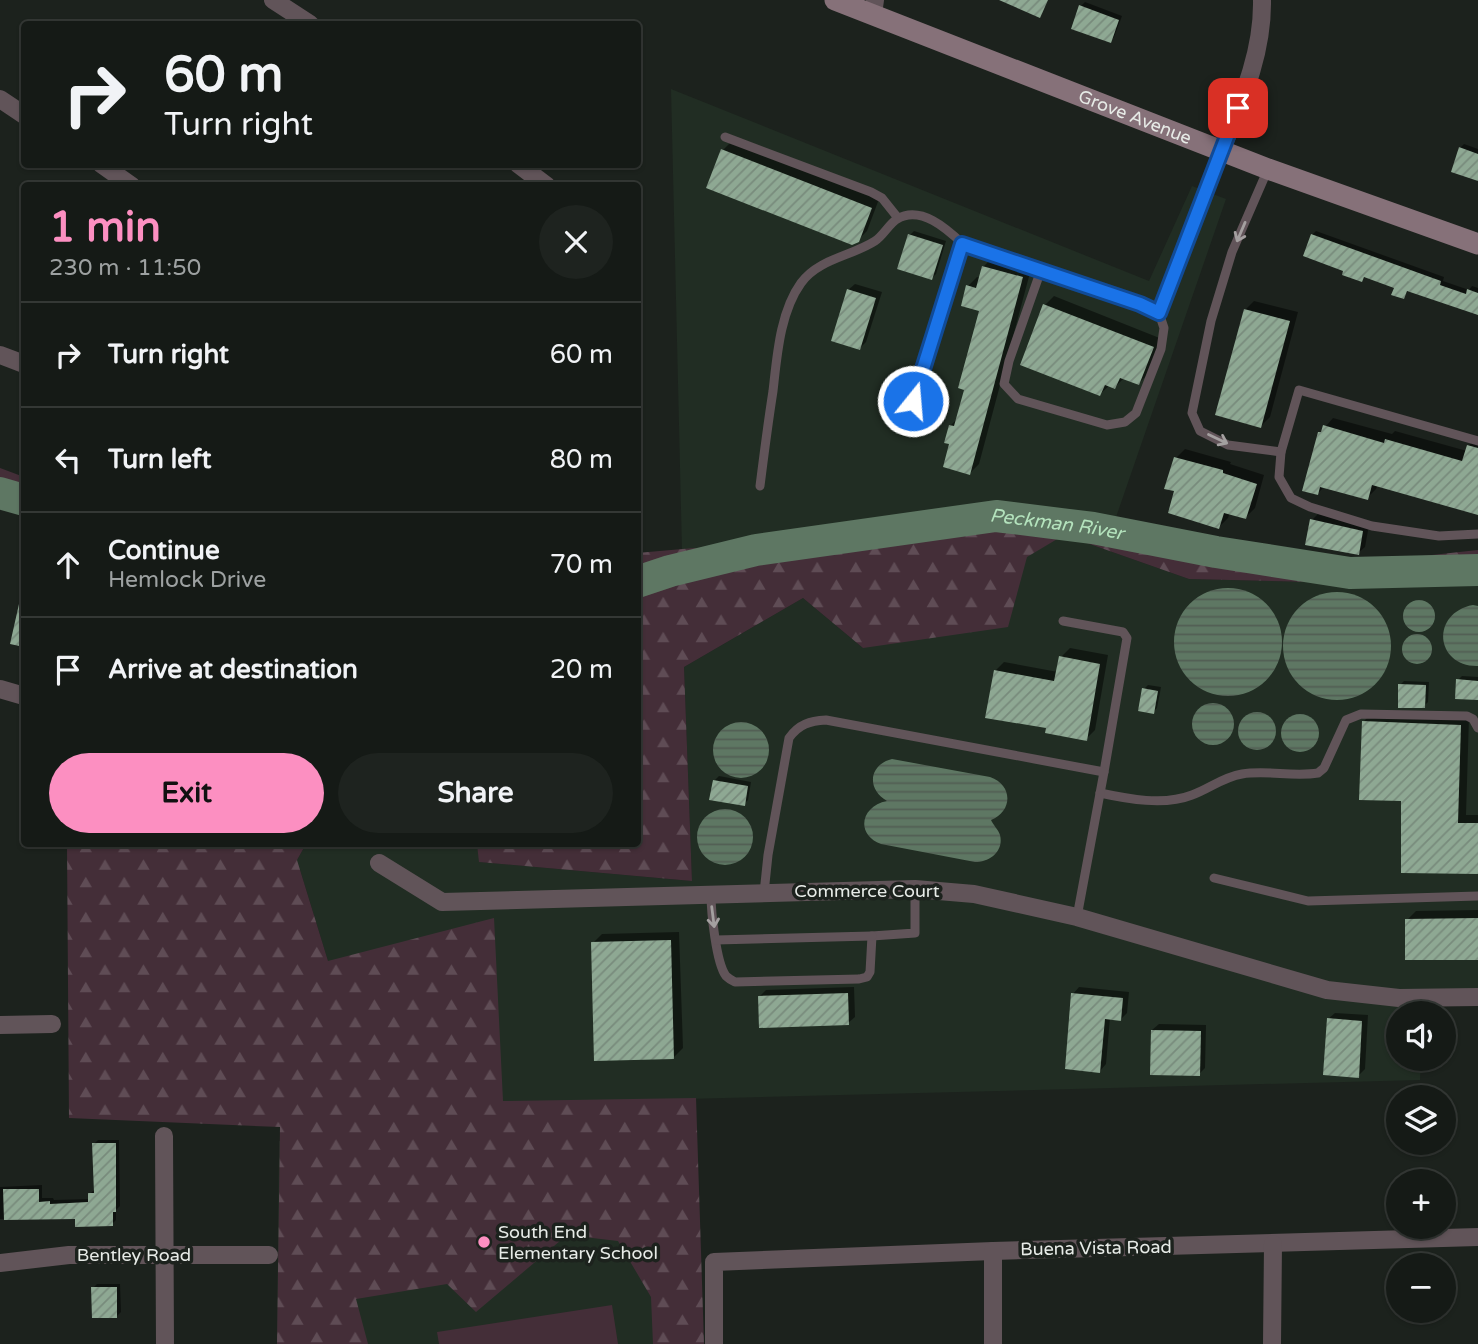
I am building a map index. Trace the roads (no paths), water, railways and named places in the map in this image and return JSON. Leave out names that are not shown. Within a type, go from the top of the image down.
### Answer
[{"type":"street","points":[[273,0],[305,21]]},
{"type":"street","name":"Grove Avenue","points":[[835,0],[874,7],[1221,151],[1478,244]]},
{"type":"street","points":[[1221,151],[1253,68],[1260,37],[1262,0]]},
{"type":"street","points":[[0,99],[21,113]]},
{"type":"street","points":[[106,168],[126,182]]},
{"type":"street","points":[[523,168],[542,182]]},
{"type":"street","points":[[0,355],[21,363]]},
{"type":"street","points":[[0,689],[21,695]]},
{"type":"street","name":"Commerce Court","points":[[379,863],[442,902],[915,888],[974,894],[1077,917],[1326,990],[1399,998],[1478,997]]},
{"type":"street","points":[[0,1025],[52,1024]]},
{"type":"street","points":[[164,1136],[165,1344]]},
{"type":"street","name":"Buena Vista Road","points":[[714,1344],[714,1262],[1478,1237]]},
{"type":"street","points":[[1272,1344],[1273,1244]]},
{"type":"street","points":[[993,1251],[993,1344]]},
{"type":"street","name":"Bentley Road","points":[[0,1263],[69,1255],[269,1255]]},
{"type":"lane","points":[[724,137],[871,192],[882,198],[898,218]]},
{"type":"lane","points":[[1041,270],[1009,361],[1004,384],[1018,399],[1107,425],[1125,422],[1136,412],[1161,349],[1164,328],[1159,313],[1221,151]]},
{"type":"lane","points":[[1268,169],[1232,252],[1211,321],[1192,413],[1199,431],[1228,444],[1281,452]]},
{"type":"lane","points":[[760,486],[781,325],[801,282],[819,267],[859,251],[878,239],[898,218],[915,215],[941,224],[962,244],[1159,313]]},
{"type":"lane","points":[[913,401],[962,244]]},
{"type":"lane","points":[[1478,441],[1299,390],[1281,452],[1279,477],[1292,498],[1310,507],[1372,526],[1439,536],[1478,534]]},
{"type":"lane","points":[[1063,621],[1123,632],[1127,638],[1077,917]]},
{"type":"lane","points":[[1100,793],[1132,799],[1174,800],[1245,773],[1318,773],[1324,768],[1346,720],[1361,714],[1467,716],[1473,719],[1478,728]]},
{"type":"lane","points":[[764,893],[768,855],[789,738],[804,723],[826,720],[1104,772]]},
{"type":"lane","points":[[1214,878],[1308,901],[1478,896]]},
{"type":"lane","points":[[716,940],[915,933],[915,888]]},
{"type":"lane","points":[[711,894],[711,914],[721,966],[727,977],[735,982],[867,977],[870,972],[873,936]]},
{"type":"waterway","name":"Peckman River","points":[[0,493],[21,499]]},
{"type":"waterway","name":"Peckman River","points":[[641,581],[756,550],[996,516],[1093,528],[1216,552],[1350,573],[1478,570]]},
{"type":"place","name":"South End Elementary School","points":[[484,1242]]}]
